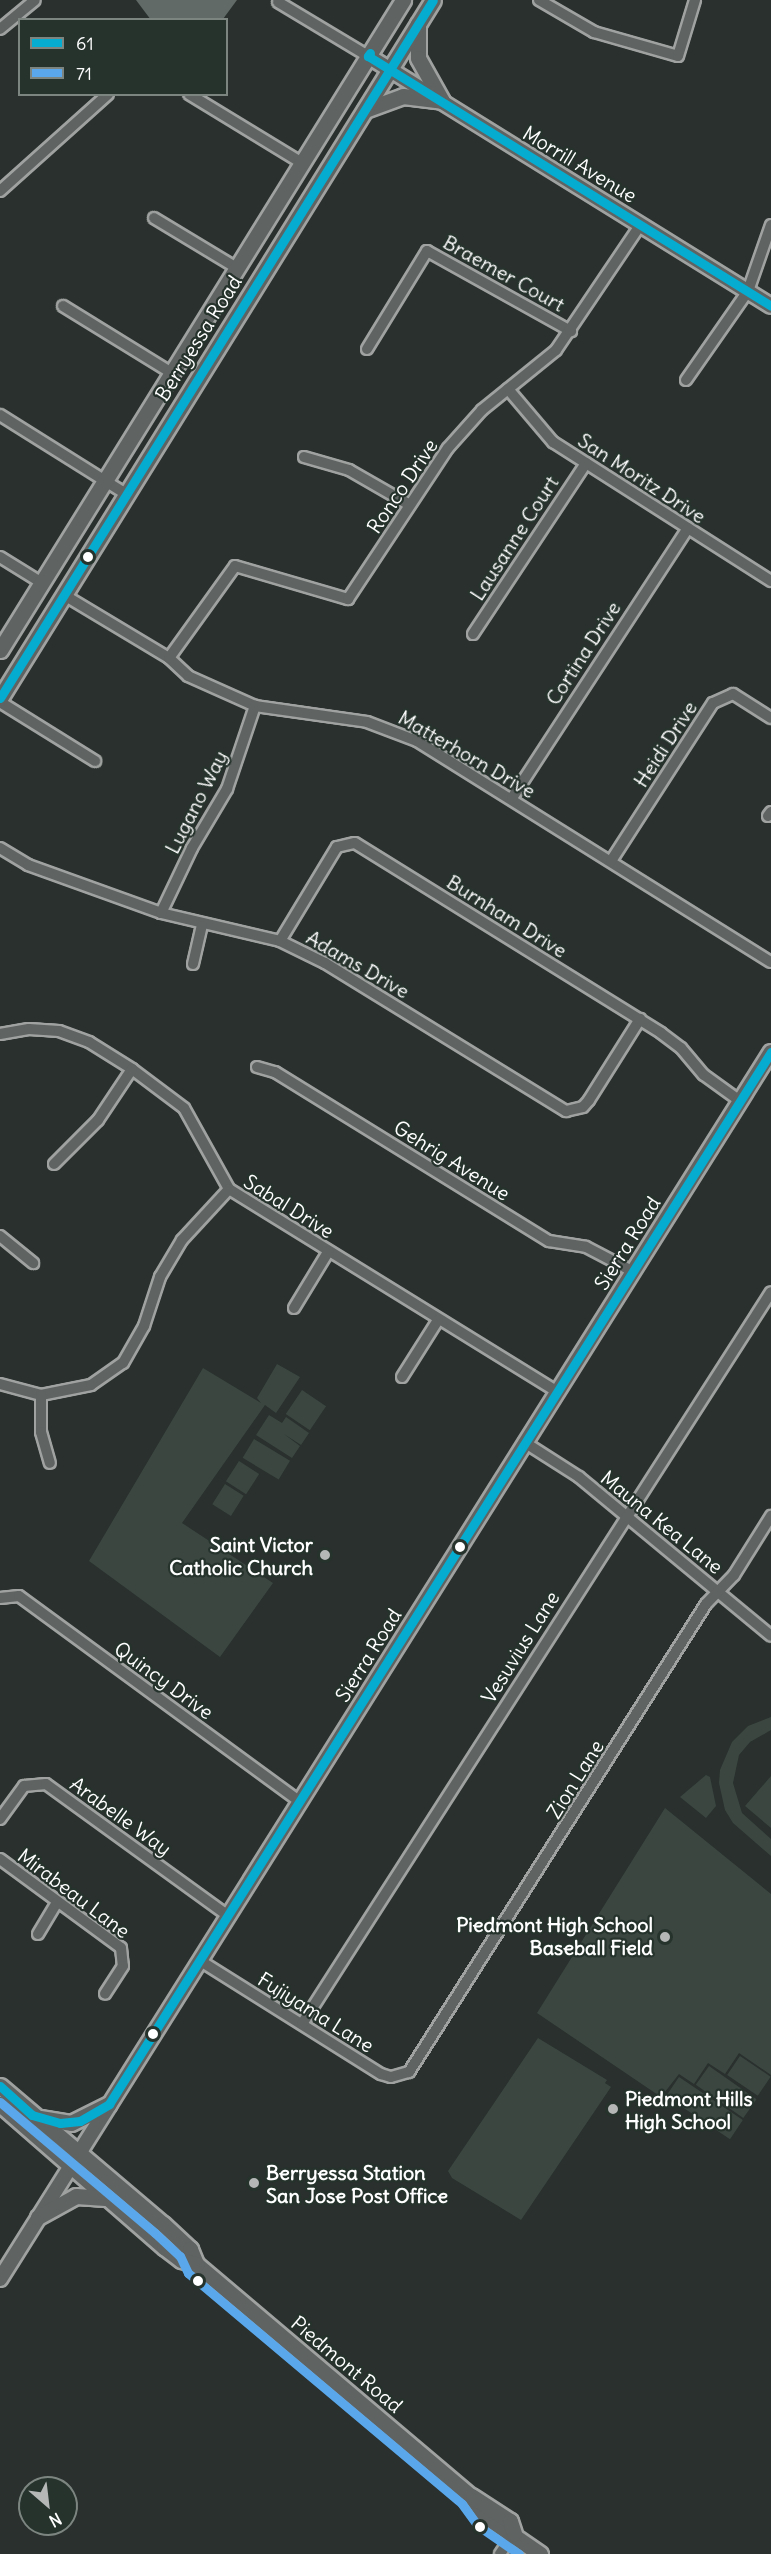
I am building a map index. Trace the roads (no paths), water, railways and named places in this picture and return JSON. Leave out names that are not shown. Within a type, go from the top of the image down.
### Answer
[{"type":"main road","name":"Berryessa Road","points":[[0,650],[403,0]]},
{"type":"main road","name":"Berryessa Road","points":[[0,700],[433,0]]},
{"type":"main road","points":[[418,21],[418,58],[442,101]]},
{"type":"main road","points":[[364,110],[403,96],[442,101]]},
{"type":"main road","name":"Piedmont Road","points":[[0,2086],[190,2249],[196,2264]]},
{"type":"main road","name":"Piedmont Road","points":[[0,2104],[70,2167],[181,2260],[196,2264],[471,2496],[502,2530],[514,2533],[540,2554]]},
{"type":"main road","points":[[32,2115],[71,2123],[109,2104]]},
{"type":"main road","points":[[38,2217],[76,2196],[108,2199]]},
{"type":"street","points":[[0,29],[35,0]]},
{"type":"street","points":[[539,0],[594,32],[678,56],[695,0]]},
{"type":"street","points":[[278,2],[369,56]]},
{"type":"street","name":"Morrill Avenue","points":[[369,56],[771,306]]},
{"type":"street","points":[[0,191],[106,96]]},
{"type":"street","points":[[192,96],[302,163]]},
{"type":"street","points":[[154,218],[237,268]]},
{"type":"street","name":"Ronco Drive","points":[[169,658],[235,566],[348,599],[448,448],[482,410],[556,350],[571,331],[641,224]]},
{"type":"street","points":[[686,380],[748,291],[771,225]]},
{"type":"street","name":"Braemer Court","points":[[367,349],[427,250],[571,331]]},
{"type":"street","points":[[63,306],[172,373]]},
{"type":"street","name":"San Moritz Drive","points":[[508,389],[553,442],[771,581]]},
{"type":"street","points":[[0,415],[126,494]]},
{"type":"street","points":[[304,457],[349,470],[410,506]]},
{"type":"street","name":"Lausanne Court","points":[[473,634],[586,463]]},
{"type":"street","name":"Cortina Drive","points":[[512,798],[688,528]]},
{"type":"street","points":[[0,557],[42,583]]},
{"type":"street","name":"Matterhorn Drive","points":[[64,595],[169,658],[188,676],[255,705],[384,726],[417,741],[512,798],[771,962]]},
{"type":"street","name":"Heidi Drive","points":[[612,861],[713,703],[733,694],[771,718]]},
{"type":"street","points":[[0,700],[95,761]]},
{"type":"street","name":"Lugano Way","points":[[161,913],[192,848],[227,789],[255,705]]},
{"type":"street","name":"Burnham Drive","points":[[280,941],[337,847],[355,843],[640,1019],[681,1048],[704,1075],[740,1101]]},
{"type":"street","name":"Adams Drive","points":[[0,848],[28,865],[161,913],[202,926],[280,941],[325,963],[566,1111],[583,1107],[589,1100],[640,1019]]},
{"type":"street","points":[[194,964],[202,926]]},
{"type":"street","name":"Sabal Drive","points":[[0,1034],[29,1029],[59,1031],[89,1042],[132,1069],[184,1108],[229,1190],[556,1391]]},
{"type":"street","name":"Sierra Road","points":[[0,2279],[771,1052]]},
{"type":"street","name":"Gehrig Avenue","points":[[257,1067],[275,1072],[549,1241],[586,1247],[632,1271]]},
{"type":"street","points":[[54,1164],[99,1120],[132,1069]]},
{"type":"street","points":[[0,1384],[41,1395],[91,1385],[123,1363],[144,1326],[160,1277],[182,1240],[229,1190]]},
{"type":"street","points":[[0,1236],[33,1263]]},
{"type":"street","points":[[294,1308],[327,1252]]},
{"type":"street","name":"Vesuvius Lane","points":[[302,2024],[625,1516],[771,1292]]},
{"type":"street","points":[[402,1377],[438,1320]]},
{"type":"street","points":[[41,1395],[41,1432],[50,1463]]},
{"type":"street","name":"Mauna Kea Lane","points":[[524,1442],[579,1477],[771,1636]]},
{"type":"street","name":"Zion Lane","points":[[416,2065],[706,1604],[734,1575],[771,1516]]},
{"type":"street","name":"Quincy Drive","points":[[2,1596],[19,1596],[299,1801]]},
{"type":"street","name":"Arabelle Way","points":[[0,1819],[24,1786],[46,1784],[227,1915]]},
{"type":"street","name":"Mirabeau Lane","points":[[0,1859],[121,1948],[125,1957],[105,1994]]},
{"type":"street","points":[[38,1934],[57,1902]]},
{"type":"street","name":"Fujiyama Lane","points":[[199,1960],[381,2074],[400,2076],[416,2065]]},
{"type":"street","points":[[500,2554],[514,2533]]},
{"type":"place","name":"Saint Victor Catholic Church","points":[[325,1555]]},
{"type":"place","name":"Piedmont High School Baseball Field","points":[[665,1937]]},
{"type":"place","name":"Piedmont Hills High School","points":[[613,2109]]},
{"type":"place","name":"Berryessa Station San Jose Post Office","points":[[254,2183]]}]
